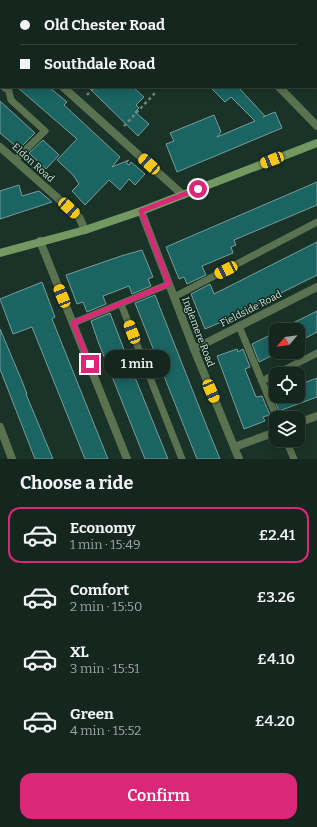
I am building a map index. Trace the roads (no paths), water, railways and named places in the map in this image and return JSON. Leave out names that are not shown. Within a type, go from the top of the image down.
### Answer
[{"type":"main road","points":[[0,252],[85,230],[141,211],[317,143]]},
{"type":"street","points":[[64,88],[183,195]]},
{"type":"street","points":[[280,88],[317,126]]},
{"type":"street","name":"Eldon Road","points":[[0,147],[79,217],[85,230]]},
{"type":"street","name":"Inglemere Road","points":[[141,211],[194,349],[239,459]]},
{"type":"street","points":[[40,241],[127,459]]},
{"type":"street","name":"Fieldside Road","points":[[194,349],[317,287]]},
{"type":"street","points":[[305,420],[317,416]]},
{"type":"street","points":[[0,426],[12,459]]},
{"type":"street","points":[[234,447],[269,434]]},
{"type":"lane","points":[[5,88],[9,91],[11,100],[45,131],[15,160]]},
{"type":"lane","points":[[174,297],[317,222]]},
{"type":"lane","points":[[73,323],[169,284]]},
{"type":"lane","points":[[121,304],[182,459]]},
{"type":"lane","points":[[239,326],[274,411]]},
{"type":"lane","points":[[290,367],[317,353]]},
{"type":"lane","points":[[262,381],[269,378]]},
{"type":"lane","points":[[289,447],[294,459]]}]
